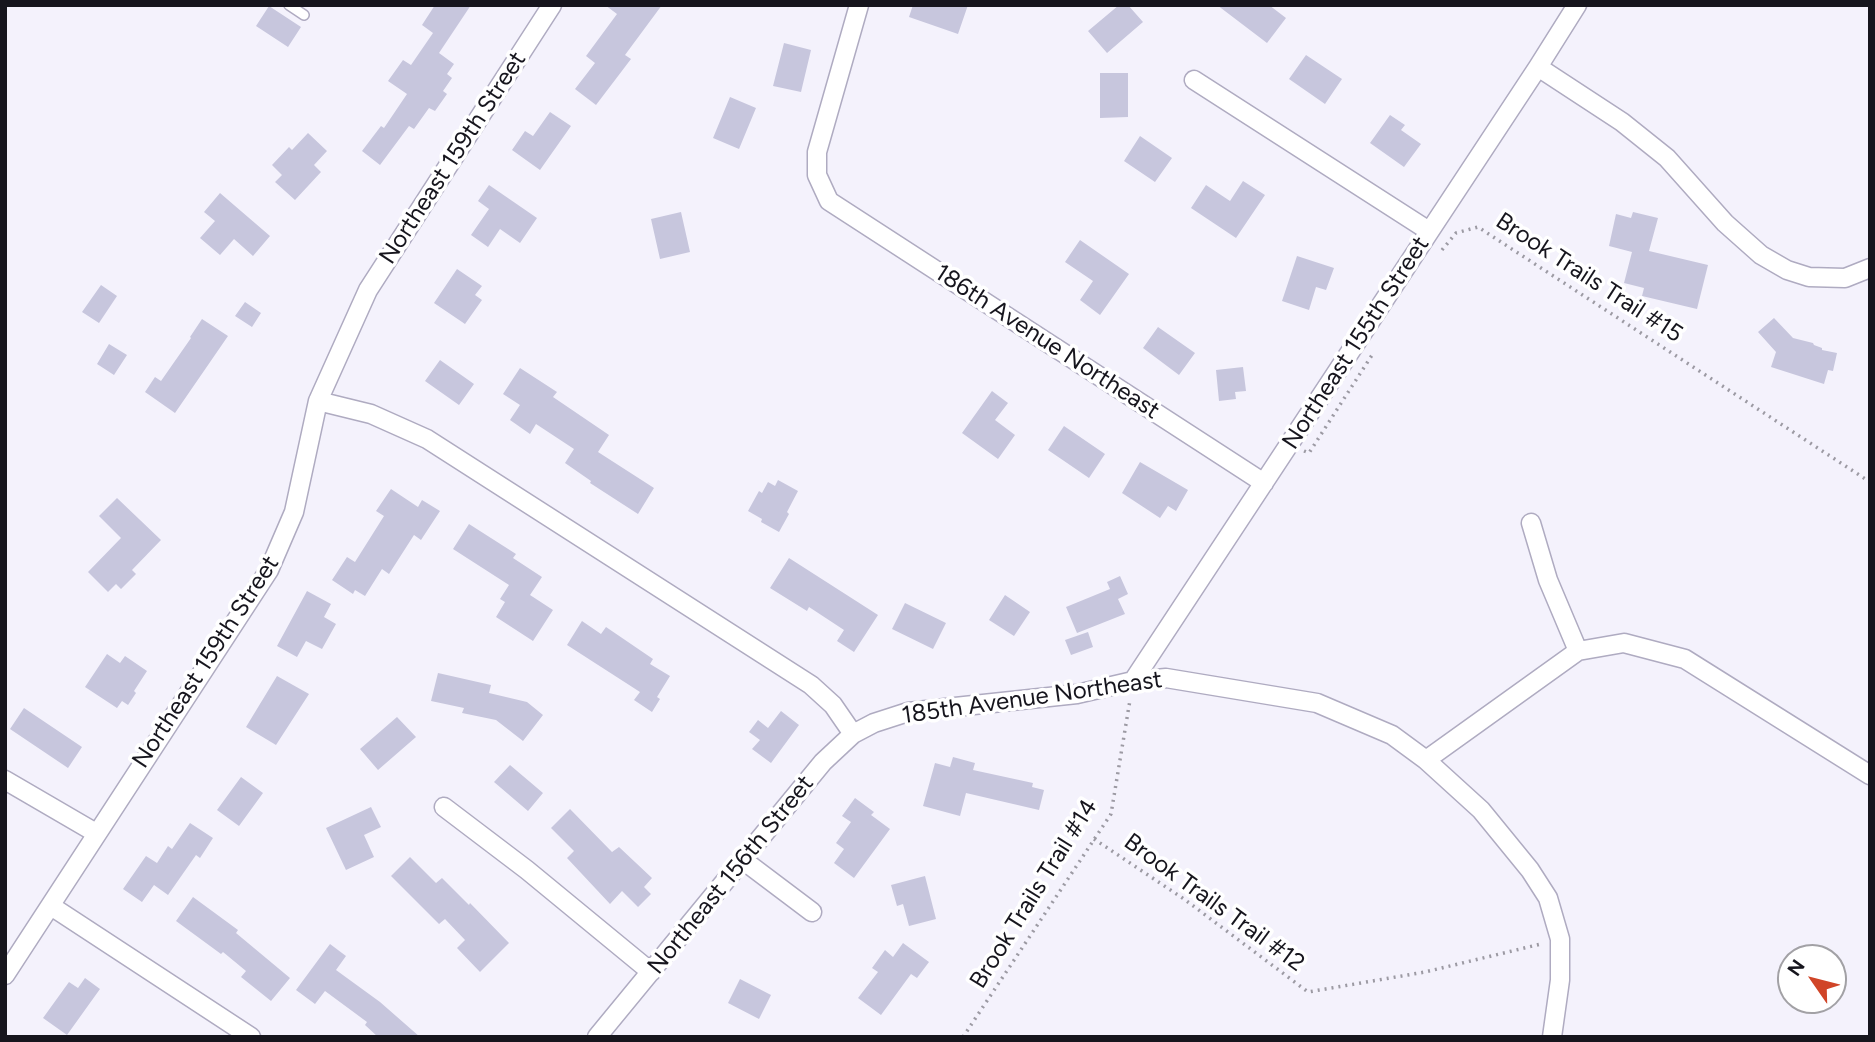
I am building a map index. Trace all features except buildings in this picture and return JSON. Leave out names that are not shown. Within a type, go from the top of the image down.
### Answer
[{"type":"street","name":"Northeast 159th Street","points":[[5,975],[269,570],[294,512],[317,401],[368,290],[552,5]]},
{"type":"street","name":"186th Avenue Northeast","points":[[859,5],[817,152],[817,175],[829,201],[1264,483]]},
{"type":"street","name":"Northeast 155th Street","points":[[1133,681],[1577,5]]},
{"type":"street","points":[[1538,67],[1622,122],[1667,158],[1725,223],[1761,255],[1787,270],[1809,277],[1845,278],[1870,268]]},
{"type":"street","points":[[1194,80],[1429,231]]},
{"type":"street","points":[[317,401],[371,414],[427,439],[811,685],[833,705],[853,734]]},
{"type":"street","points":[[1531,523],[1548,580],[1578,651]]},
{"type":"street","points":[[1426,760],[1578,651],[1624,643],[1685,659],[1870,775]]},
{"type":"street","name":"185th Avenue Northeast","points":[[874,723],[908,712],[1077,694],[1133,681],[1166,678],[1317,703],[1392,736],[1426,760],[1481,810],[1530,870],[1548,898],[1560,939],[1560,979],[1552,1037]]},
{"type":"street","name":"Northeast 156th Street","points":[[597,1037],[823,762],[853,734],[874,723]]},
{"type":"street","points":[[5,780],[96,833]]},
{"type":"street","points":[[444,807],[527,870],[652,972]]},
{"type":"street","points":[[743,860],[812,912]]},
{"type":"street","points":[[51,906],[251,1037]]},
{"type":"lane","points":[[289,5],[304,15]]},
{"type":"path","name":"Brook Trails Trail #15","points":[[1438,253],[1456,233],[1478,227],[1870,482]]},
{"type":"path","points":[[1288,447],[1309,453],[1375,351]]},
{"type":"path","name":"Brook Trails Trail #14","points":[[963,1037],[1111,814],[1133,681]]},
{"type":"path","name":"Brook Trails Trail #12","points":[[1094,839],[1184,900],[1308,992],[1425,972],[1560,939]]}]
